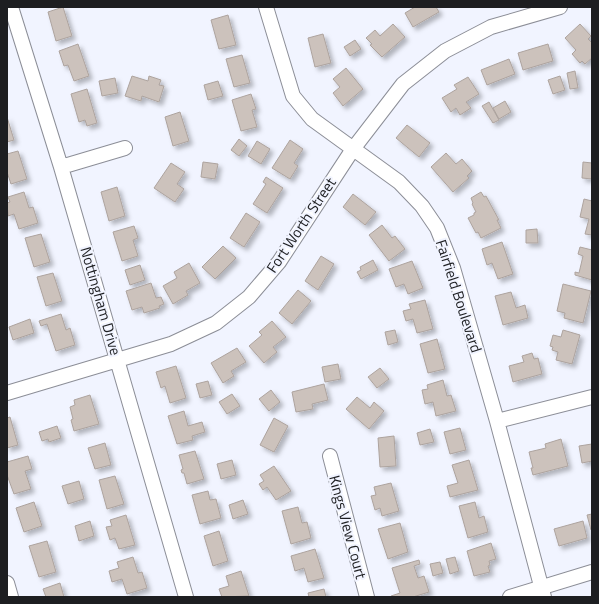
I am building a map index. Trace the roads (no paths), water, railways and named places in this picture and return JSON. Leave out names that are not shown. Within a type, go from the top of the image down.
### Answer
[{"type":"street","name":"Nottingham Drive","points":[[12,7],[118,359],[186,597]]},
{"type":"street","name":"Fairfield Boulevard","points":[[266,7],[293,96],[312,119],[399,182],[422,206],[437,228],[453,268],[497,421],[543,592]]},
{"type":"street","name":"Fort Worth Street","points":[[7,393],[171,344],[216,323],[249,297],[279,262],[353,148],[403,84],[445,51],[491,27],[560,7]]},
{"type":"street","points":[[61,167],[125,148]]},
{"type":"street","points":[[497,421],[592,397]]},
{"type":"street","name":"Kings View Court","points":[[330,456],[367,597]]},
{"type":"street","points":[[510,597],[543,592],[592,572]]},
{"type":"street","points":[[7,583],[11,597]]}]
